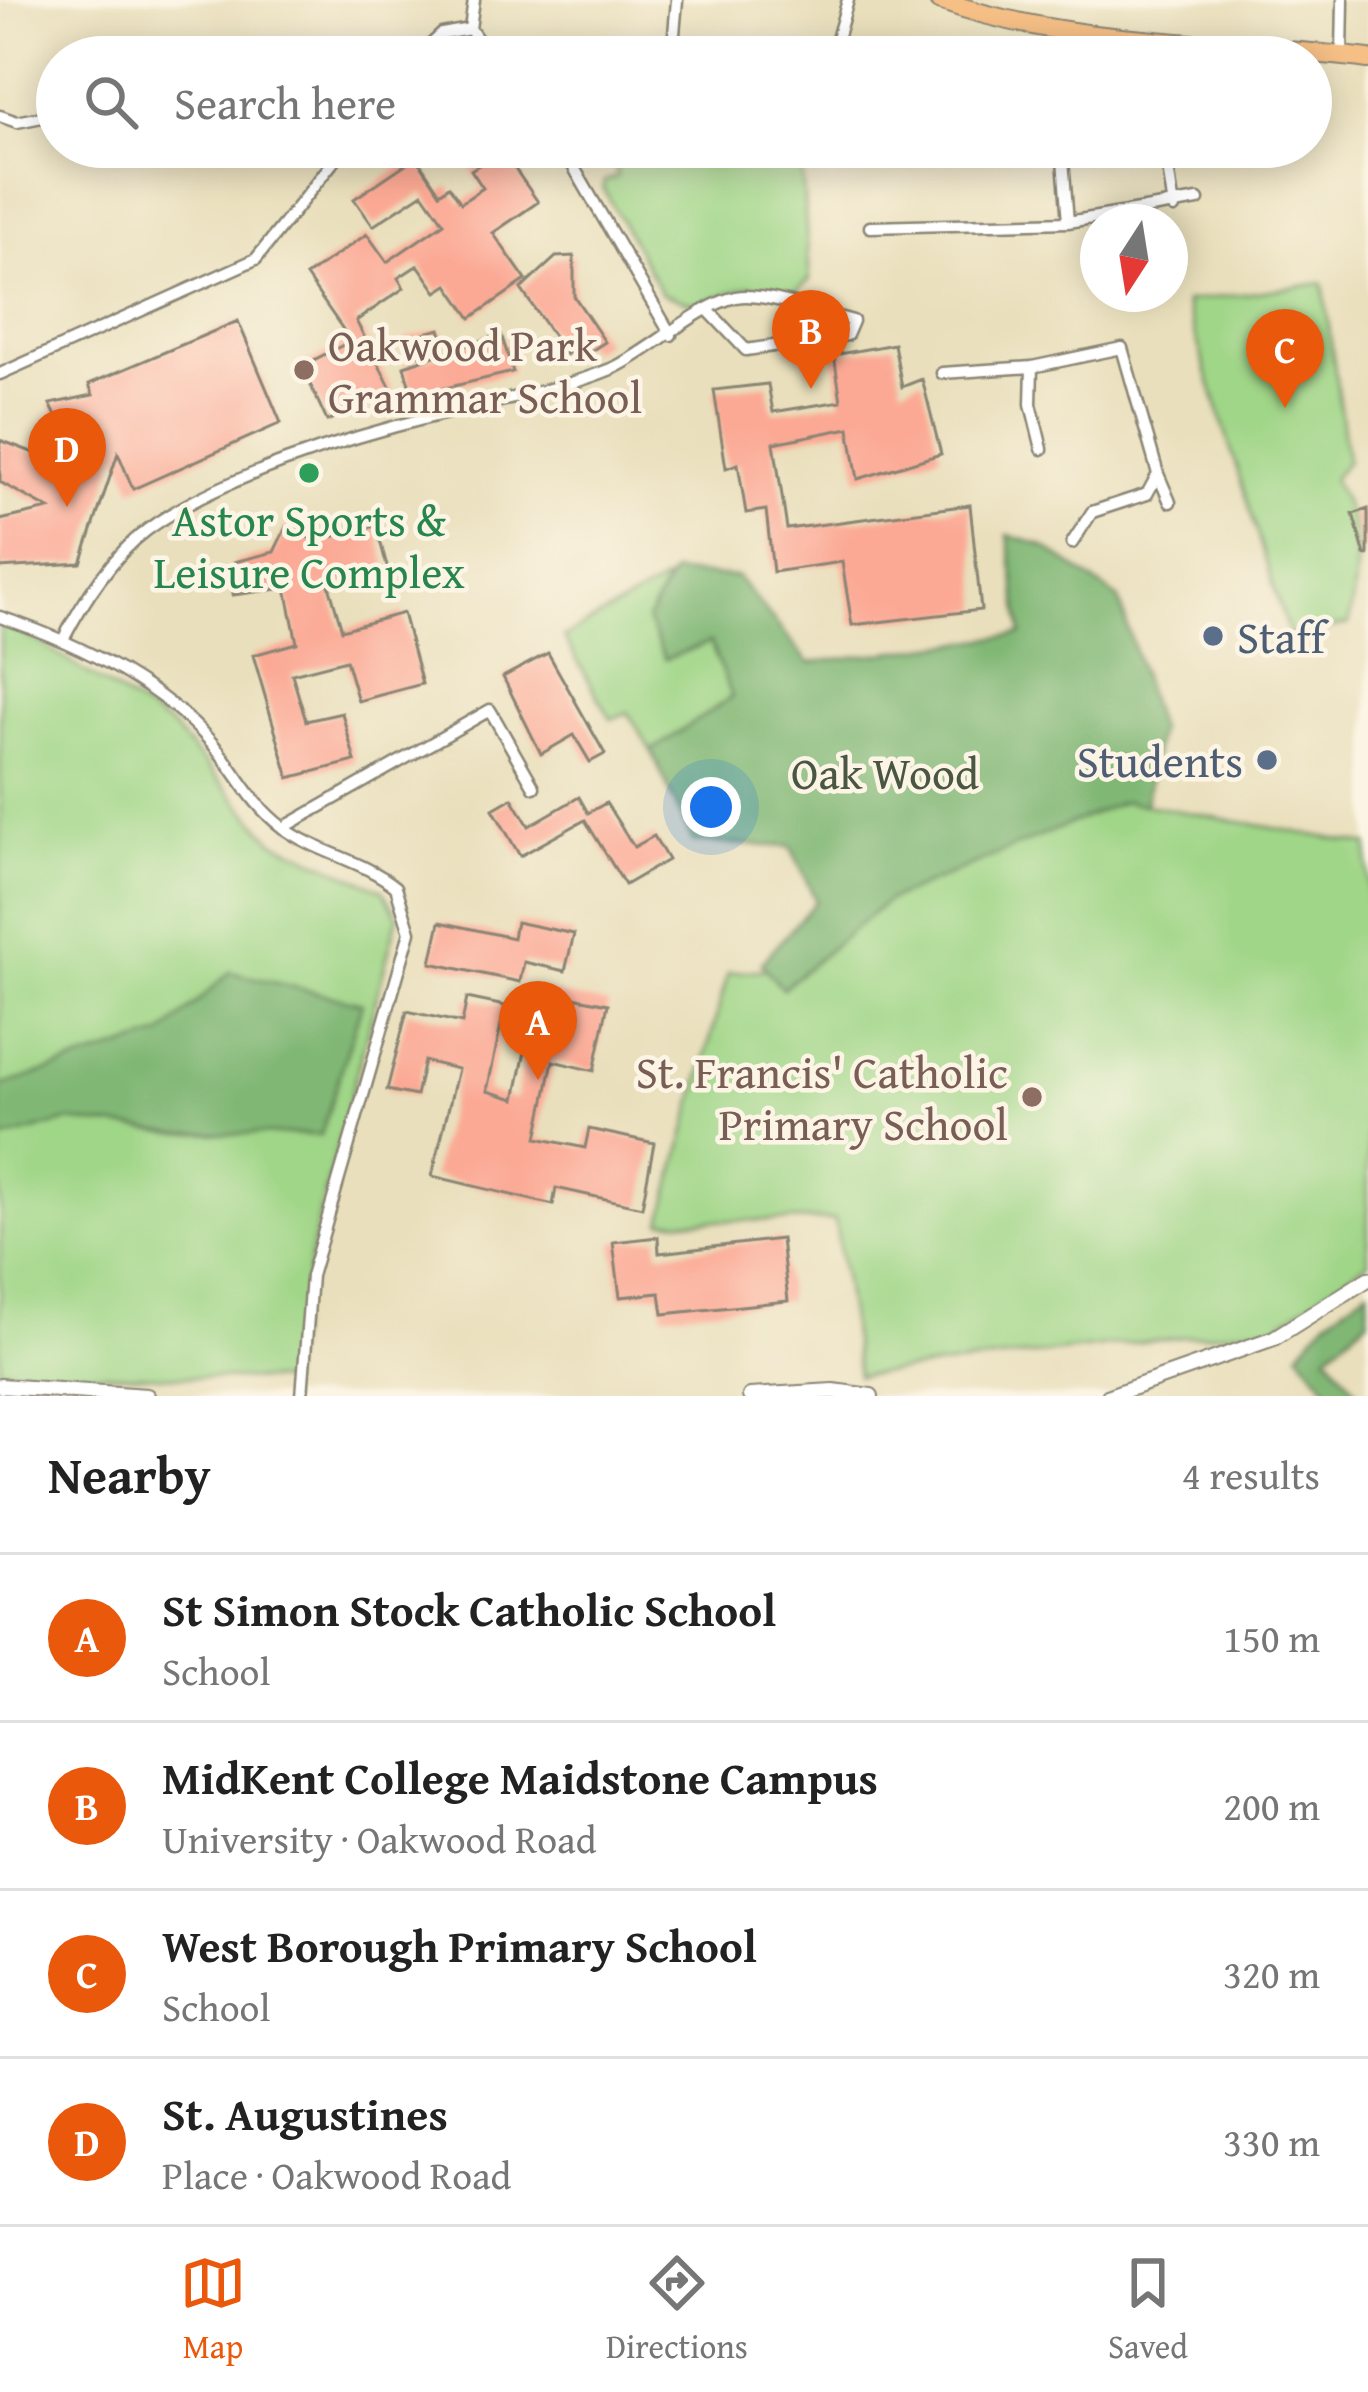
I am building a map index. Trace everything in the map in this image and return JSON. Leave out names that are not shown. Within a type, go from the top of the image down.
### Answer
[{"type":"main road","points":[[939,0],[994,20],[1110,36]]},
{"type":"main road","points":[[1332,55],[1368,59]]},
{"type":"street","points":[[474,0],[470,29],[475,36]]},
{"type":"street","points":[[674,36],[677,0]]},
{"type":"street","points":[[838,36],[848,0]]},
{"type":"street","points":[[1342,56],[1343,0]]},
{"type":"street","points":[[440,36],[470,29]]},
{"type":"street","points":[[1063,32],[1063,36]]},
{"type":"street","points":[[0,116],[17,122],[36,118]]},
{"type":"street","points":[[0,374],[256,259],[328,168]]},
{"type":"street","points":[[574,168],[671,335]]},
{"type":"street","points":[[1064,168],[1068,222]]},
{"type":"street","points":[[1169,174],[1173,204]]},
{"type":"street","points":[[1186,204],[1198,200]]},
{"type":"street","points":[[871,227],[1080,220]]},
{"type":"street","points":[[64,638],[80,606],[144,532],[197,499],[253,475],[431,417],[527,396],[614,369],[708,310],[743,295],[854,321],[847,334],[746,350],[708,310]]},
{"type":"street","points":[[942,373],[1032,367],[1122,348],[1170,502]]},
{"type":"street","points":[[1032,367],[1031,404],[1042,448]]},
{"type":"street","points":[[1072,543],[1092,512],[1147,494],[1158,474]]},
{"type":"street","points":[[0,617],[64,638],[165,701],[212,743],[250,801],[283,828],[396,887],[410,932],[311,1276],[302,1396]]},
{"type":"street","points":[[283,828],[490,710],[534,787]]},
{"type":"street","points":[[1109,1396],[1274,1338],[1368,1279]]},
{"type":"street","points":[[7,1390],[147,1396]]},
{"type":"street","points":[[750,1396],[871,1396]]},
{"type":"green space","points":[[616,168],[802,168],[810,280],[794,293],[750,286],[696,304],[662,294],[603,188],[604,181],[617,177]]},
{"type":"green space","points":[[1323,283],[1347,460],[1333,480],[1350,517],[1356,550],[1349,624],[1289,636],[1188,302]]},
{"type":"green space","name":"Oak Wood","points":[[1008,535],[1044,546],[1119,599],[1158,730],[1145,805],[1124,801],[887,901],[782,989],[761,963],[816,901],[791,847],[693,842],[651,751],[732,697],[710,642],[665,659],[647,620],[673,573],[737,577],[809,663],[1022,634]]},
{"type":"green space","points":[[666,580],[648,620],[666,659],[710,642],[732,697],[651,751],[628,712],[611,719],[564,637]]},
{"type":"green space","points":[[0,624],[38,642],[171,726],[273,841],[383,890],[398,916],[317,1223],[287,1381],[0,1369]]},
{"type":"green space","name":"St. Francis' Catholic Primary School","points":[[1124,801],[1368,845],[1368,1262],[1275,1326],[858,1376],[835,1220],[662,1221],[728,973],[779,968],[881,866]]},
{"type":"green space","points":[[230,972],[362,1003],[321,1135],[176,1133],[68,1121],[0,1140],[0,1086],[162,1035]]},
{"type":"green space","points":[[1368,1289],[1368,1319],[1327,1354],[1361,1396],[1334,1396],[1299,1352],[1326,1320]]},
{"type":"building","points":[[400,168],[423,168],[440,193],[449,186],[461,203],[483,188],[471,170],[514,168],[538,202],[493,233],[526,280],[471,318],[448,285],[437,292],[418,265],[398,278],[404,288],[356,321],[393,392],[327,421],[302,366],[351,341],[306,276],[367,234],[387,262],[444,223],[423,193],[373,226],[354,199]]},
{"type":"building","points":[[574,256],[574,296],[605,342],[591,351],[582,342],[566,355],[521,289],[556,257]]},
{"type":"building","points":[[238,321],[281,423],[133,489],[118,453],[81,563],[0,568],[0,520],[49,509],[0,482],[0,440],[84,472],[50,404],[93,395],[89,384]]},
{"type":"building","points":[[440,329],[443,338],[412,359],[406,338]]},
{"type":"building","points":[[501,334],[513,372],[412,396],[404,366]]},
{"type":"building","points":[[894,344],[902,387],[922,379],[941,454],[858,479],[849,428],[774,443],[787,529],[970,505],[981,610],[852,625],[842,562],[773,572],[766,510],[746,513],[738,464],[726,468],[714,390],[768,384],[773,412],[841,401],[834,355]]},
{"type":"building","points":[[1368,509],[1368,555],[1365,555],[1353,514]]},
{"type":"building","points":[[376,526],[388,570],[329,585],[342,630],[403,613],[422,684],[358,701],[346,660],[292,674],[306,721],[342,713],[355,761],[289,778],[253,655],[297,643],[286,588],[233,595],[234,562],[274,552],[286,527],[315,541]]},
{"type":"building","points":[[548,653],[605,754],[590,762],[574,735],[541,754],[503,677]]},
{"type":"building","points":[[579,797],[588,813],[606,803],[634,847],[654,836],[668,860],[625,885],[585,820],[520,856],[493,809],[512,798],[529,826]]},
{"type":"building","points":[[440,922],[513,938],[516,922],[574,934],[565,971],[524,962],[520,982],[431,963]]},
{"type":"building","points":[[538,990],[608,1004],[594,1071],[553,1061],[537,1138],[585,1148],[589,1129],[654,1143],[642,1207],[556,1188],[553,1205],[432,1176],[458,1069],[424,1061],[416,1096],[387,1090],[407,1011],[462,1023],[467,998],[505,1006],[487,1091],[515,1099]]},
{"type":"building","points":[[658,1237],[659,1253],[781,1239],[788,1301],[663,1314],[660,1293],[620,1297],[613,1242]]},
{"type":"place","name":"Oakwood Park Grammar School","points":[[304,370]]},
{"type":"place","name":"MidKent College Maidstone Campus","points":[[811,389]]},
{"type":"place","name":"West Borough Primary School","points":[[1285,408]]},
{"type":"place","name":"Astor Sports & Leisure Complex","points":[[309,473]]},
{"type":"place","name":"St. Augustines","points":[[67,507]]},
{"type":"place","name":"Staff","points":[[1213,636]]},
{"type":"place","name":"Students","points":[[1267,760]]},
{"type":"place","name":"St Simon Stock Catholic School","points":[[538,1080]]},
{"type":"place","name":"St. Francis' Catholic Primary School","points":[[1032,1097]]}]
